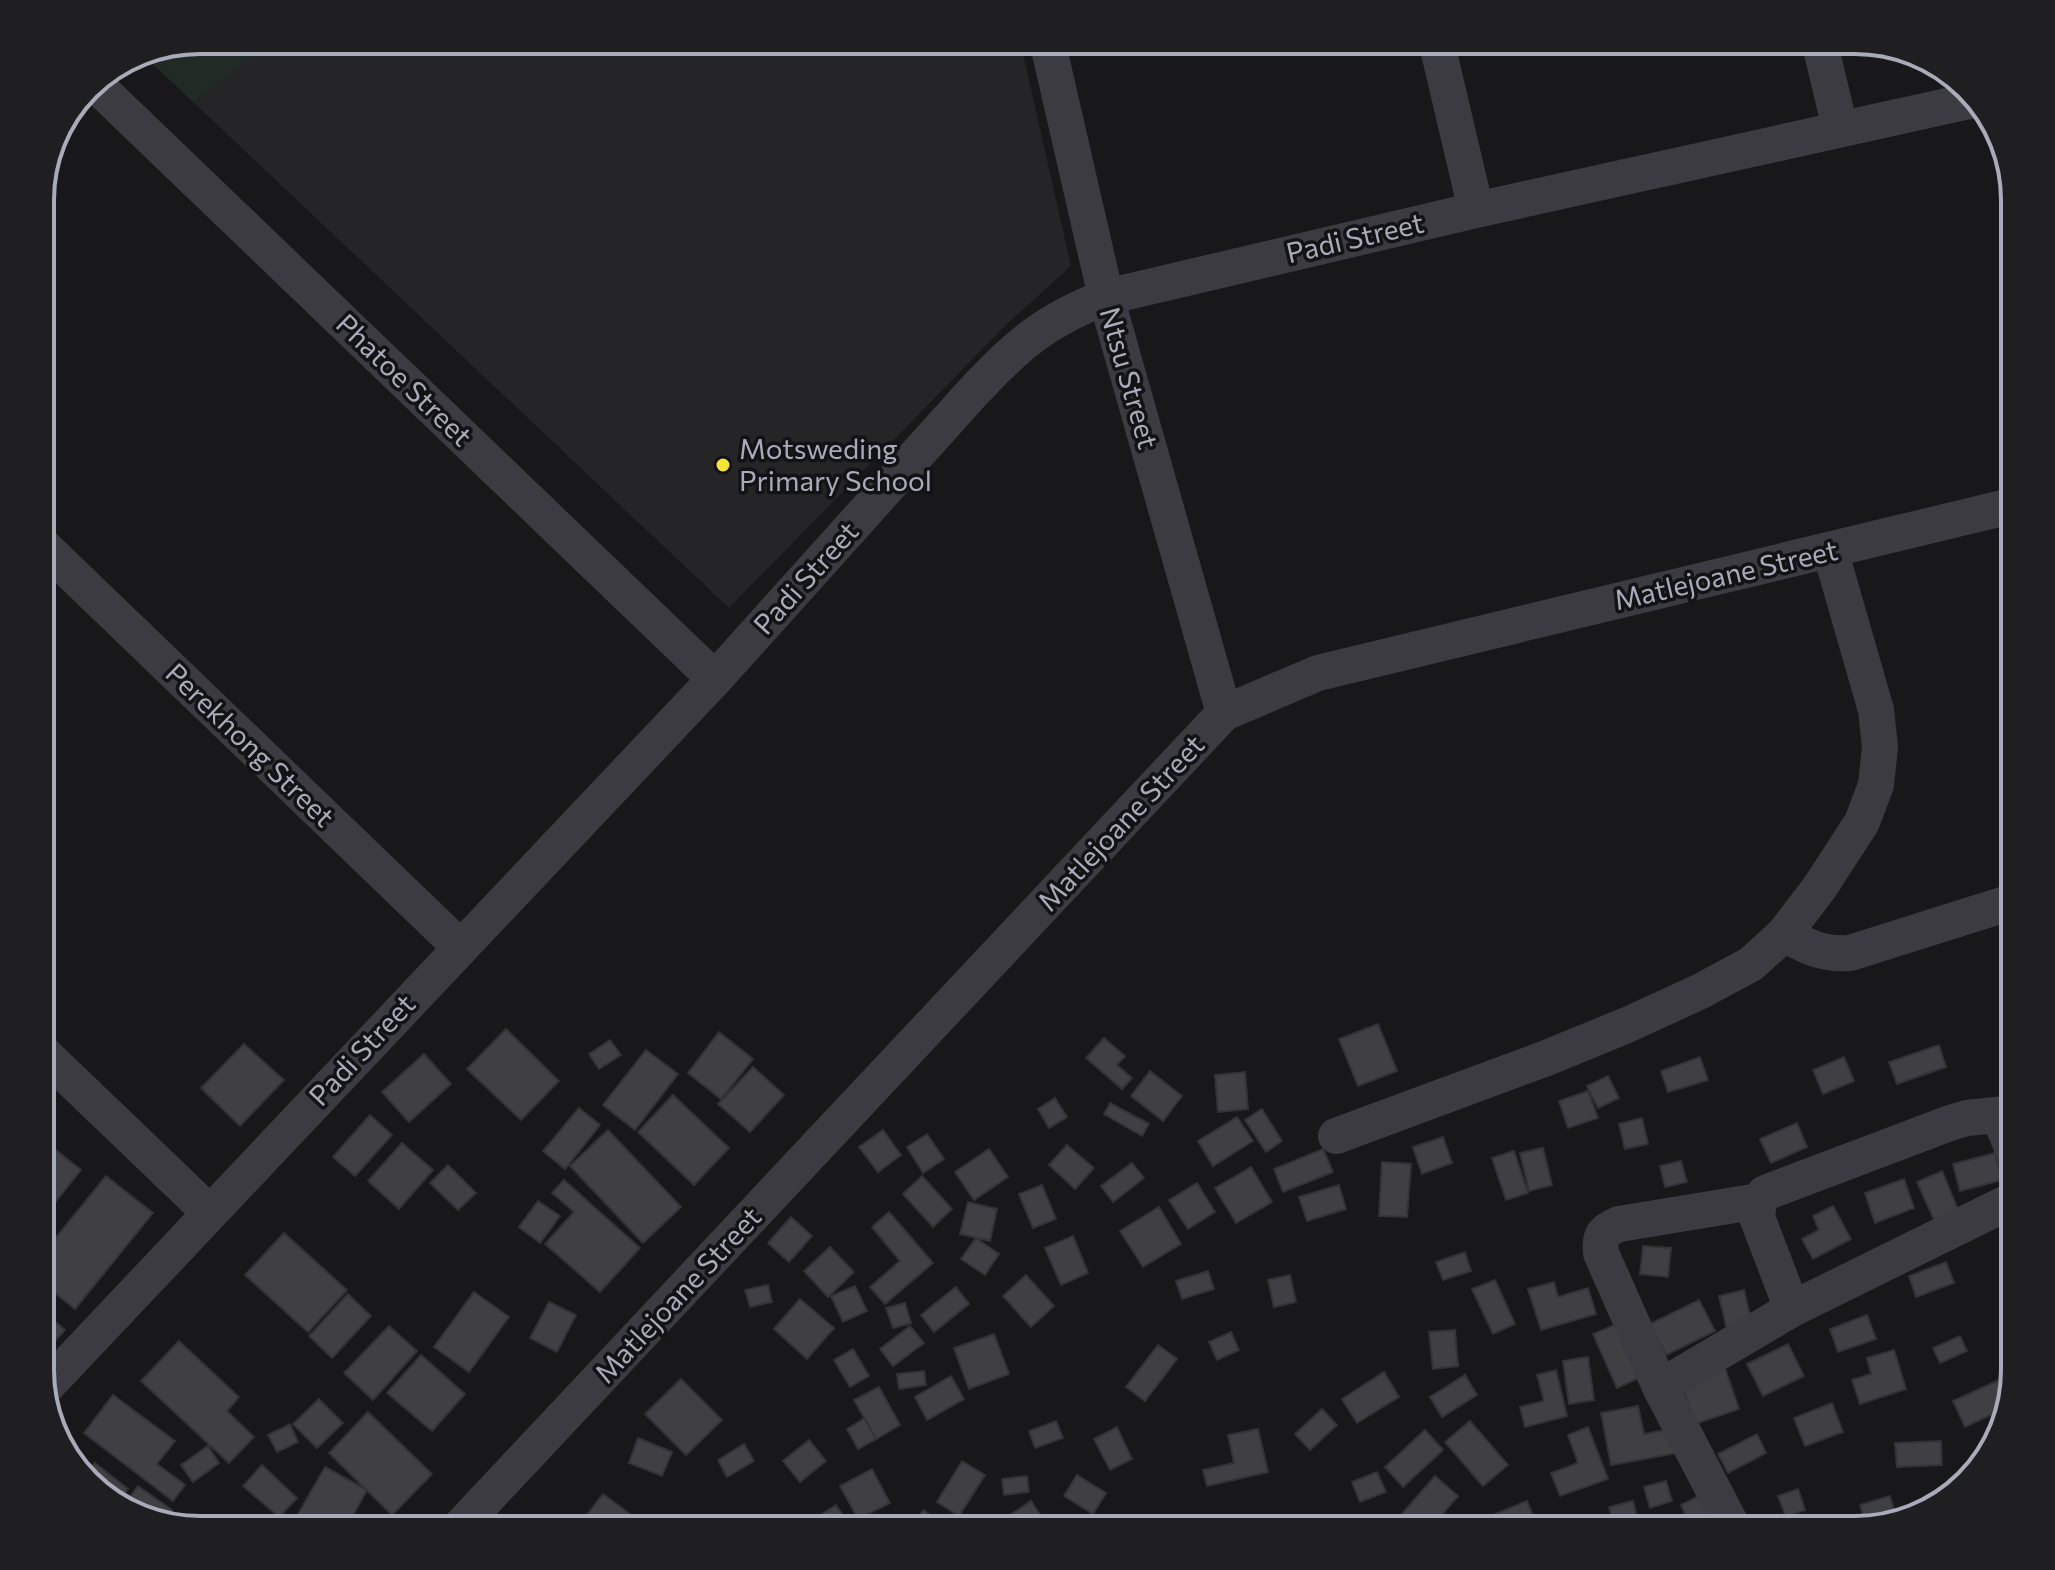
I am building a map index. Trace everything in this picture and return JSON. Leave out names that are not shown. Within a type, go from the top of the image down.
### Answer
[{"type":"street","name":"Ntsu Street","points":[[1050,54],[1106,297],[1224,713]]},
{"type":"street","points":[[1439,54],[1476,210]]},
{"type":"street","points":[[1822,54],[1840,128]]},
{"type":"street","name":"Phatoe Street","points":[[103,91],[715,679]]},
{"type":"street","name":"Padi Street","points":[[54,1378],[715,679],[1006,357],[1039,330],[1070,311],[1106,297],[1476,210],[1963,102]]},
{"type":"street","name":"Matlejoane Street","points":[[470,1516],[1224,713],[1318,673],[2001,508]]},
{"type":"street","points":[[1336,1136],[1544,1059],[1652,1013],[1751,964],[1784,934],[1820,887],[1862,822],[1876,785],[1880,747],[1876,710],[1830,550]]},
{"type":"street","name":"Perekhong Street","points":[[54,556],[460,947]]},
{"type":"street","points":[[1784,934],[1814,950],[1831,954],[1850,953],[2001,905]]},
{"type":"street","points":[[54,1063],[209,1212]]},
{"type":"street","points":[[1792,1309],[1757,1217],[1759,1201],[1765,1193],[1950,1123],[1967,1118],[2001,1115]]},
{"type":"street","points":[[1727,1516],[1660,1387],[1601,1253],[1600,1238],[1602,1233],[1619,1224],[1759,1201]]},
{"type":"street","points":[[1660,1387],[1792,1309],[2001,1206]]},
{"type":"shaded area","points":[[191,54],[259,54],[193,102],[151,63]]},
{"type":"shaded area","name":"Motsweding Primary School","points":[[259,54],[1023,54],[1071,266],[1009,322],[729,608],[193,102]]},
{"type":"building","points":[[1378,1024],[1397,1071],[1358,1086],[1339,1039]]},
{"type":"building","points":[[506,1029],[559,1081],[521,1120],[467,1069]]},
{"type":"building","points":[[719,1032],[753,1059],[721,1099],[688,1073]]},
{"type":"building","points":[[1104,1038],[1125,1056],[1117,1065],[1132,1078],[1122,1089],[1086,1058]]},
{"type":"building","points":[[610,1040],[621,1055],[599,1069],[589,1054]]},
{"type":"building","points":[[244,1044],[284,1080],[240,1126],[201,1088]]},
{"type":"building","points":[[1939,1045],[1946,1067],[1897,1084],[1889,1062]]},
{"type":"building","points":[[646,1050],[678,1074],[635,1130],[603,1105]]},
{"type":"building","points":[[424,1054],[451,1084],[409,1122],[382,1092]]},
{"type":"building","points":[[1700,1057],[1708,1080],[1668,1092],[1661,1071]]},
{"type":"building","points":[[1844,1057],[1854,1081],[1823,1094],[1813,1070]]},
{"type":"building","points":[[753,1067],[784,1095],[750,1132],[718,1104]]},
{"type":"building","points":[[1150,1071],[1182,1096],[1163,1121],[1131,1096]]},
{"type":"building","points":[[1245,1072],[1248,1109],[1218,1112],[1215,1075]]},
{"type":"building","points":[[1608,1076],[1619,1098],[1598,1108],[1587,1086]]},
{"type":"building","points":[[1588,1091],[1598,1118],[1568,1128],[1559,1101]]},
{"type":"building","points":[[673,1095],[729,1148],[694,1185],[638,1132]]},
{"type":"building","points":[[1055,1098],[1067,1117],[1049,1128],[1038,1109]]},
{"type":"building","points":[[1110,1103],[1149,1124],[1142,1136],[1104,1114]]},
{"type":"building","points":[[579,1108],[600,1125],[565,1169],[543,1151]]},
{"type":"building","points":[[1262,1109],[1282,1141],[1266,1152],[1245,1120]]},
{"type":"building","points":[[370,1115],[392,1135],[355,1176],[333,1157]]},
{"type":"building","points":[[1237,1117],[1253,1141],[1213,1166],[1198,1141]]},
{"type":"building","points":[[1642,1118],[1648,1144],[1625,1149],[1619,1124]]},
{"type":"building","points":[[1797,1123],[1807,1147],[1771,1163],[1760,1139]]},
{"type":"building","points":[[608,1130],[681,1207],[643,1243],[570,1166]]},
{"type":"building","points":[[883,1130],[901,1155],[878,1172],[859,1147]]},
{"type":"building","points":[[927,1134],[944,1159],[923,1173],[907,1147]]},
{"type":"building","points":[[1443,1137],[1452,1163],[1422,1174],[1413,1147]]},
{"type":"building","points":[[402,1143],[433,1170],[399,1209],[368,1181]]},
{"type":"building","points":[[1067,1145],[1094,1168],[1075,1189],[1049,1165]]},
{"type":"building","points":[[54,1148],[81,1170],[54,1204]]},
{"type":"building","points":[[1543,1148],[1552,1185],[1529,1191],[1520,1153]]},
{"type":"building","points":[[989,1149],[1008,1177],[974,1200],[955,1172]]},
{"type":"building","points":[[1323,1149],[1333,1172],[1283,1192],[1274,1169]]},
{"type":"building","points":[[1514,1151],[1528,1193],[1506,1200],[1492,1158]]},
{"type":"building","points":[[1995,1153],[2001,1180],[1960,1191],[1953,1164]]},
{"type":"building","points":[[1681,1161],[1687,1182],[1665,1187],[1660,1166]]},
{"type":"building","points":[[1382,1162],[1411,1164],[1407,1217],[1379,1216]]},
{"type":"building","points":[[1132,1163],[1144,1178],[1113,1202],[1101,1186]]},
{"type":"building","points":[[448,1165],[476,1193],[458,1210],[430,1183]]},
{"type":"building","points":[[1251,1167],[1272,1202],[1236,1223],[1215,1188]]},
{"type":"building","points":[[1942,1171],[1959,1212],[1935,1222],[1917,1182]]},
{"type":"building","points":[[106,1176],[153,1213],[75,1309],[54,1292],[54,1240]]},
{"type":"building","points":[[922,1176],[952,1209],[933,1227],[903,1194]]},
{"type":"building","points":[[1904,1179],[1914,1208],[1875,1223],[1865,1193]]},
{"type":"building","points":[[564,1180],[640,1248],[600,1292],[545,1244],[574,1212],[552,1193]]},
{"type":"building","points":[[1197,1183],[1215,1212],[1188,1229],[1169,1200]]},
{"type":"building","points":[[1042,1185],[1056,1219],[1033,1228],[1019,1194]]},
{"type":"building","points":[[1339,1185],[1346,1209],[1307,1221],[1299,1197]]},
{"type":"building","points":[[538,1201],[560,1216],[540,1243],[519,1227]]},
{"type":"building","points":[[968,1202],[997,1209],[990,1241],[960,1234]]},
{"type":"building","points":[[1833,1206],[1851,1239],[1813,1259],[1802,1239],[1819,1230],[1813,1216]]},
{"type":"building","points":[[1159,1207],[1181,1244],[1143,1267],[1120,1231]]},
{"type":"building","points":[[889,1212],[933,1263],[885,1304],[870,1287],[900,1261],[872,1227]]},
{"type":"building","points":[[791,1217],[812,1236],[789,1262],[768,1243]]},
{"type":"building","points":[[284,1233],[347,1290],[308,1332],[245,1275]]},
{"type":"building","points":[[1073,1236],[1088,1273],[1061,1285],[1045,1248]]},
{"type":"building","points":[[976,1238],[999,1254],[985,1275],[961,1259]]},
{"type":"building","points":[[1643,1246],[1671,1248],[1668,1277],[1640,1274]]},
{"type":"building","points":[[830,1247],[854,1272],[828,1297],[804,1271]]},
{"type":"building","points":[[1465,1252],[1471,1271],[1443,1280],[1436,1262]]},
{"type":"building","points":[[1946,1262],[1954,1283],[1916,1297],[1909,1276]]},
{"type":"building","points":[[1208,1271],[1214,1289],[1182,1299],[1176,1281]]},
{"type":"building","points":[[1026,1275],[1054,1306],[1031,1327],[1003,1296]]},
{"type":"building","points":[[1290,1275],[1296,1302],[1274,1307],[1268,1280]]},
{"type":"building","points":[[1495,1280],[1515,1324],[1493,1334],[1472,1289]]},
{"type":"building","points":[[1554,1282],[1558,1297],[1588,1288],[1596,1314],[1541,1330],[1528,1289]]},
{"type":"building","points":[[768,1285],[772,1302],[750,1307],[745,1290]]},
{"type":"building","points":[[855,1286],[867,1311],[843,1322],[831,1296]]},
{"type":"building","points":[[956,1287],[969,1304],[934,1332],[921,1315]]},
{"type":"building","points":[[1744,1290],[1752,1324],[1727,1330],[1719,1296]]},
{"type":"building","points":[[474,1292],[509,1317],[469,1372],[434,1347]]},
{"type":"building","points":[[348,1294],[371,1316],[332,1358],[309,1336]]},
{"type":"building","points":[[800,1299],[834,1328],[807,1359],[774,1329]]},
{"type":"building","points":[[1699,1300],[1715,1331],[1666,1355],[1650,1324]]},
{"type":"building","points":[[549,1302],[576,1315],[557,1352],[530,1338]]},
{"type":"building","points":[[905,1303],[911,1323],[893,1328],[886,1308]]},
{"type":"building","points":[[1867,1315],[1876,1339],[1838,1352],[1830,1329]]},
{"type":"building","points":[[54,1320],[65,1330],[54,1342]]},
{"type":"building","points":[[1619,1323],[1643,1376],[1617,1388],[1593,1334]]},
{"type":"building","points":[[389,1326],[417,1351],[373,1400],[344,1373]]},
{"type":"building","points":[[910,1326],[924,1343],[893,1366],[880,1349]]},
{"type":"building","points":[[1455,1330],[1458,1366],[1433,1369],[1429,1332]]},
{"type":"building","points":[[1231,1332],[1239,1350],[1217,1360],[1209,1342]]},
{"type":"building","points":[[994,1334],[1009,1374],[969,1389],[954,1348]]},
{"type":"building","points":[[1960,1336],[1967,1351],[1940,1363],[1933,1348]]},
{"type":"building","points":[[179,1341],[239,1397],[227,1411],[254,1437],[229,1463],[141,1381]]},
{"type":"building","points":[[1788,1344],[1804,1376],[1763,1396],[1747,1364]]},
{"type":"building","points":[[1158,1345],[1177,1359],[1145,1401],[1126,1387]]},
{"type":"building","points":[[853,1349],[869,1376],[850,1387],[834,1360]]},
{"type":"building","points":[[1894,1350],[1906,1389],[1860,1404],[1852,1380],[1871,1374],[1867,1358]]},
{"type":"building","points":[[421,1355],[465,1394],[432,1431],[387,1393]]},
{"type":"building","points":[[1588,1357],[1594,1400],[1569,1404],[1563,1361]]},
{"type":"building","points":[[1725,1368],[1739,1409],[1695,1424],[1681,1382]]},
{"type":"building","points":[[1556,1370],[1567,1416],[1525,1427],[1520,1407],[1544,1401],[1537,1375]]},
{"type":"building","points":[[924,1371],[926,1385],[899,1389],[897,1374]]},
{"type":"building","points":[[1384,1372],[1399,1397],[1357,1423],[1342,1399]]},
{"type":"building","points":[[1465,1375],[1477,1395],[1442,1417],[1430,1397]]},
{"type":"building","points":[[951,1376],[964,1399],[927,1420],[915,1397]]},
{"type":"building","points":[[681,1379],[722,1420],[686,1455],[645,1414]]},
{"type":"building","points":[[1999,1380],[2000,1383],[1994,1413],[1965,1427],[1953,1401]]},
{"type":"building","points":[[879,1387],[900,1425],[876,1439],[854,1400]]},
{"type":"building","points":[[113,1395],[175,1441],[157,1464],[185,1485],[173,1501],[84,1433]]},
{"type":"building","points":[[319,1399],[343,1423],[317,1448],[293,1424]]},
{"type":"building","points":[[1832,1403],[1843,1432],[1805,1446],[1794,1418]]},
{"type":"building","points":[[1638,1406],[1644,1434],[1672,1429],[1677,1453],[1611,1465],[1601,1413]]},
{"type":"building","points":[[1322,1409],[1337,1425],[1310,1450],[1295,1434]]},
{"type":"building","points":[[368,1412],[432,1474],[392,1515],[329,1453]]},
{"type":"building","points":[[865,1418],[876,1439],[858,1449],[847,1429]]},
{"type":"building","points":[[1056,1421],[1063,1438],[1035,1448],[1029,1431]]},
{"type":"building","points":[[1470,1421],[1508,1465],[1483,1486],[1445,1442]]},
{"type":"building","points":[[290,1424],[298,1442],[277,1452],[268,1435]]},
{"type":"building","points":[[1117,1427],[1132,1459],[1110,1470],[1094,1439]]},
{"type":"building","points":[[1588,1427],[1608,1479],[1560,1496],[1551,1473],[1578,1463],[1568,1435]]},
{"type":"building","points":[[1258,1429],[1268,1472],[1207,1486],[1203,1470],[1234,1463],[1228,1435]]},
{"type":"building","points":[[1425,1430],[1443,1450],[1403,1487],[1385,1467]]},
{"type":"building","points":[[1757,1434],[1766,1453],[1728,1473],[1718,1454]]},
{"type":"building","points":[[638,1438],[672,1452],[662,1476],[629,1463]]},
{"type":"building","points":[[809,1440],[826,1461],[800,1482],[783,1461]]},
{"type":"building","points":[[1941,1441],[1942,1465],[1897,1467],[1895,1443]]},
{"type":"building","points":[[744,1444],[754,1461],[727,1477],[718,1460]]},
{"type":"building","points":[[208,1446],[219,1463],[193,1482],[181,1465]]},
{"type":"building","points":[[962,1461],[985,1475],[959,1516],[937,1502]]},
{"type":"building","points":[[95,1463],[128,1489],[124,1494],[119,1491],[91,1467]]},
{"type":"building","points":[[262,1465],[297,1498],[278,1516],[243,1486]]},
{"type":"building","points":[[325,1467],[367,1490],[353,1516],[297,1516]]},
{"type":"building","points":[[872,1469],[890,1503],[864,1516],[856,1516],[840,1486]]},
{"type":"building","points":[[1377,1472],[1386,1492],[1360,1502],[1352,1482]]},
{"type":"building","points":[[1077,1475],[1106,1493],[1093,1514],[1064,1496]]},
{"type":"building","points":[[1027,1476],[1029,1492],[1004,1495],[1002,1479]]},
{"type":"building","points":[[1435,1476],[1458,1496],[1441,1516],[1401,1515]]},
{"type":"building","points":[[1666,1481],[1672,1501],[1650,1508],[1644,1487]]},
{"type":"building","points":[[138,1486],[172,1510],[170,1513],[162,1511],[130,1497]]},
{"type":"building","points":[[1798,1489],[1805,1510],[1786,1516],[1778,1496]]},
{"type":"building","points":[[603,1494],[633,1516],[586,1516]]},
{"type":"building","points":[[1703,1494],[1712,1514],[1686,1516],[1681,1505]]},
{"type":"building","points":[[1890,1496],[1894,1511],[1863,1516],[1860,1505]]},
{"type":"building","points":[[1031,1501],[1041,1516],[1009,1516]]},
{"type":"building","points":[[1527,1501],[1533,1516],[1491,1516]]},
{"type":"building","points":[[1633,1501],[1637,1516],[1611,1516],[1609,1507]]},
{"type":"building","points":[[836,1505],[843,1516],[819,1516]]},
{"type":"place","name":"Motsweding Primary School","points":[[723,465]]}]
